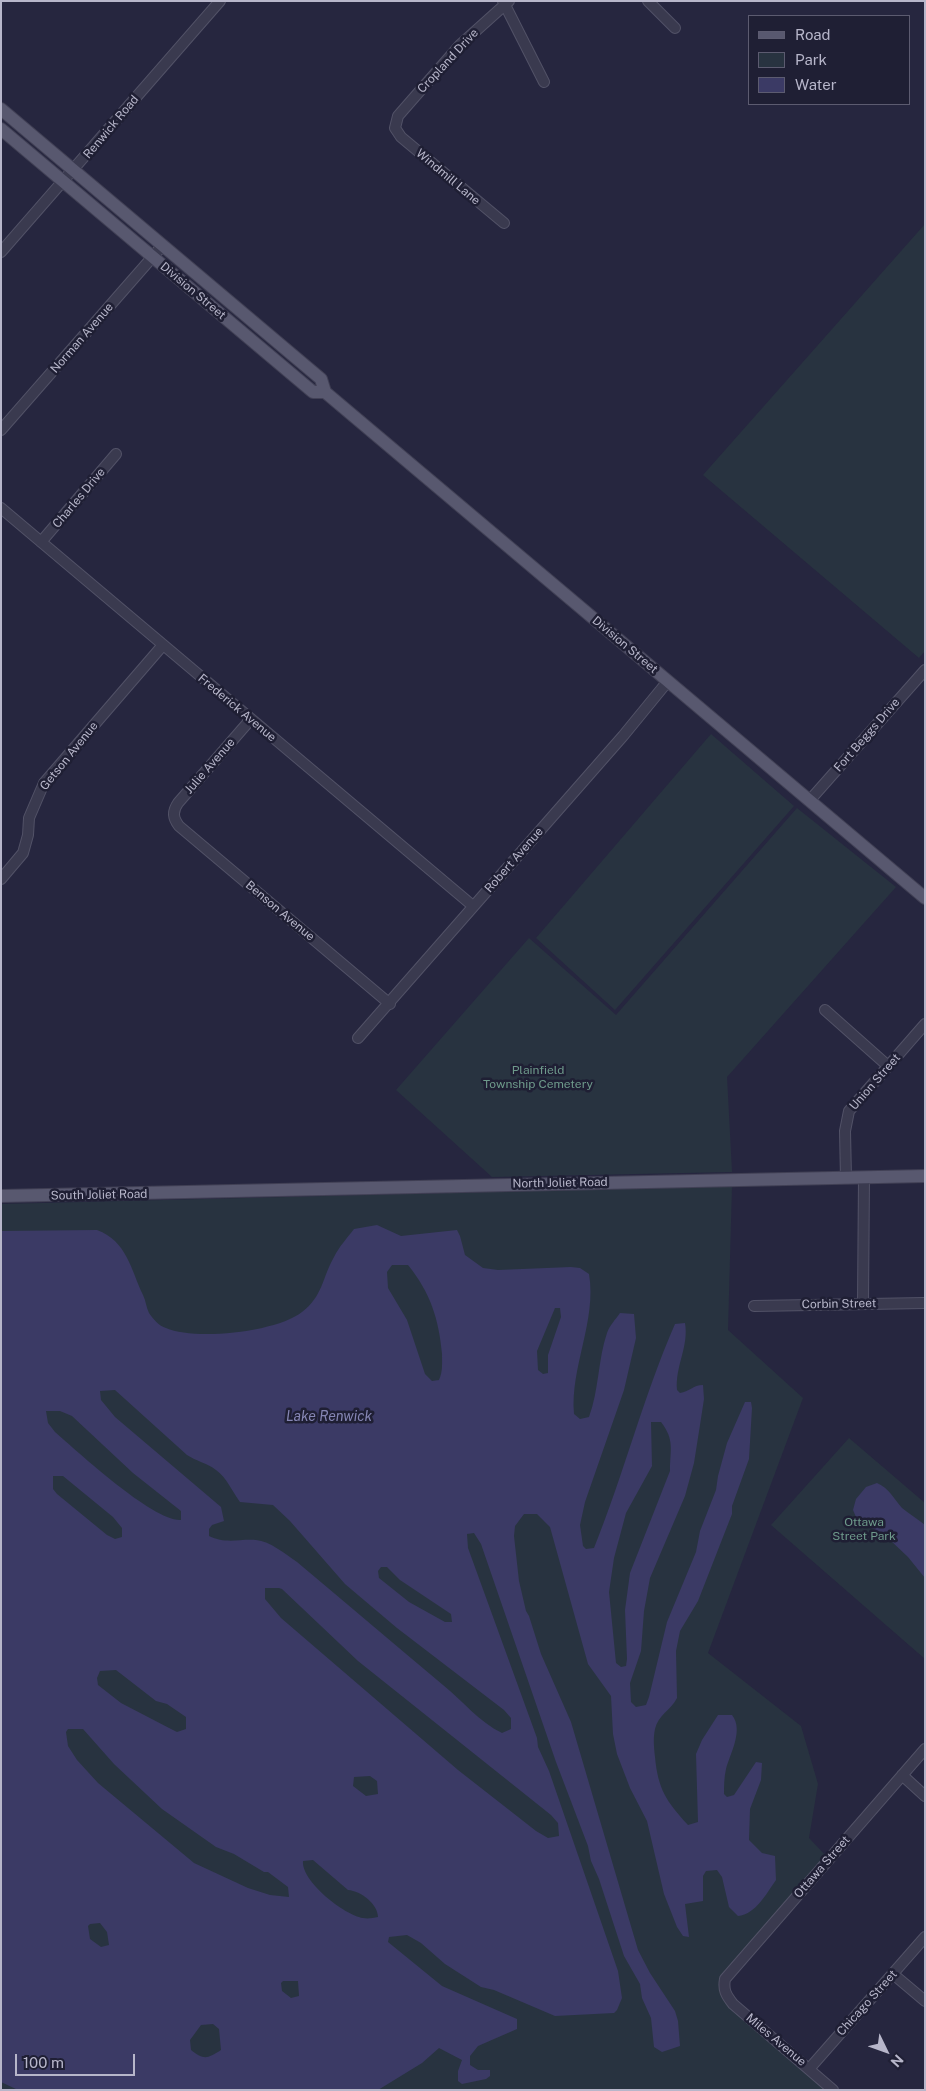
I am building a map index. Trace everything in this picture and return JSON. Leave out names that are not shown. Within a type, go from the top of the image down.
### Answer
[{"type":"main road","name":"Division Street","points":[[1,109],[321,378],[325,392],[925,898]]},
{"type":"main road","name":"Division Street","points":[[1,129],[313,392],[325,392]]},
{"type":"main road","name":"North Joliet Road","points":[[196,1192],[718,1179],[925,1176]]},
{"type":"main road","name":"South Joliet Road","points":[[1,1196],[196,1192]]},
{"type":"street","name":"Renwick Road","points":[[1,252],[220,1]]},
{"type":"street","points":[[648,1],[675,28]]},
{"type":"street","points":[[506,2],[544,82]]},
{"type":"street","name":"Cropland Drive","points":[[395,128],[398,116],[460,45],[506,2]]},
{"type":"street","name":"Windmill Lane","points":[[395,128],[401,137],[504,223]]},
{"type":"street","name":"Norman Avenue","points":[[1,430],[163,245]]},
{"type":"street","name":"Charles Drive","points":[[41,542],[116,454]]},
{"type":"street","name":"Frederick Avenue","points":[[1,508],[473,906]]},
{"type":"street","name":"Getson Avenue","points":[[1,879],[23,853],[28,835],[29,818],[44,783],[163,645]]},
{"type":"street","name":"Fort Beggs Drive","points":[[810,800],[925,670]]},
{"type":"street","name":"Robert Avenue","points":[[358,1038],[390,1004],[473,906],[623,736],[668,681]]},
{"type":"street","name":"Julie Avenue","points":[[174,814],[174,809],[178,803],[251,720]]},
{"type":"street","name":"Benson Avenue","points":[[174,814],[178,826],[390,1004]]},
{"type":"street","points":[[825,1010],[888,1066]]},
{"type":"street","name":"Union Street","points":[[846,1178],[846,1119],[849,1111],[925,1024]]},
{"type":"street","points":[[862,1303],[864,1177]]},
{"type":"street","name":"Corbin Street","points":[[754,1306],[925,1302]]},
{"type":"street","name":"Ottawa Street","points":[[724,1987],[728,1974],[925,1749]]},
{"type":"street","points":[[902,1775],[925,1796]]},
{"type":"street","name":"Chicago Street","points":[[809,2069],[925,1937]]},
{"type":"street","points":[[893,1974],[925,2001]]},
{"type":"street","name":"Miles Avenue","points":[[724,1987],[726,1996],[733,2004],[833,2090]]},
{"type":"green space","points":[[925,224],[925,651],[919,658],[703,475]]},
{"type":"green space","points":[[711,734],[794,806],[615,1010],[536,938]]},
{"type":"green space","name":"Plainfield Township Cemetery","points":[[797,808],[896,887],[727,1077],[732,1172],[492,1177],[396,1090],[529,938],[616,1015]]},
{"type":"green space","name":"Lake Renwick","points":[[732,1186],[728,1330],[803,1398],[708,1653],[801,1726],[818,1784],[809,1838],[829,1859],[728,1974],[726,1995],[833,2090],[1,2090],[1,1204]]},
{"type":"green space","name":"Ottawa Street Park","points":[[849,1438],[925,1503],[925,1659],[771,1525]]},
{"type":"water","name":"Lake Renwick","points":[[377,1225],[401,1236],[457,1230],[465,1255],[483,1268],[498,1270],[571,1267],[580,1268],[589,1274],[590,1292],[587,1327],[574,1396],[574,1414],[580,1419],[589,1417],[608,1330],[620,1313],[634,1314],[636,1338],[624,1390],[585,1502],[580,1525],[583,1546],[586,1549],[594,1548],[653,1379],[675,1324],[685,1323],[686,1332],[678,1373],[677,1390],[680,1393],[703,1385],[704,1399],[694,1463],[685,1496],[650,1578],[644,1611],[641,1651],[630,1683],[631,1702],[636,1707],[646,1705],[667,1622],[696,1552],[700,1531],[716,1490],[727,1443],[745,1402],[751,1402],[749,1459],[732,1506],[732,1514],[698,1601],[680,1631],[676,1651],[677,1698],[657,1724],[654,1732],[654,1747],[658,1778],[664,1794],[688,1825],[698,1822],[696,1754],[702,1740],[718,1715],[732,1715],[737,1728],[724,1779],[724,1794],[727,1797],[734,1795],[756,1762],[762,1763],[761,1780],[750,1809],[749,1840],[762,1853],[775,1856],[776,1880],[750,1912],[738,1916],[729,1907],[722,1877],[717,1870],[706,1871],[703,1876],[703,1901],[685,1904],[689,1937],[683,1936],[677,1927],[664,1894],[647,1821],[630,1788],[617,1754],[613,1734],[611,1696],[588,1664],[550,1527],[537,1514],[524,1514],[515,1526],[514,1536],[519,1581],[526,1611],[541,1654],[571,1722],[638,1950],[650,1973],[675,2011],[678,2021],[680,2046],[662,2052],[654,2047],[651,2018],[642,1998],[640,1984],[624,1956],[599,1879],[591,1861],[588,1846],[556,1762],[481,1544],[474,1533],[467,1534],[468,1548],[537,1738],[538,1747],[549,1771],[618,1971],[622,1998],[617,2010],[614,2013],[555,2016],[494,1990],[481,1987],[445,1964],[421,1943],[407,1935],[389,1937],[388,1942],[442,1986],[517,2019],[517,2029],[478,2046],[470,2056],[470,2065],[478,2070],[490,2070],[490,2076],[486,2079],[462,2084],[458,2081],[458,2071],[462,2060],[439,2048],[422,2063],[378,2090],[18,2090],[1,2082],[1,1231],[97,1230],[115,1241],[122,1249],[131,1266],[149,1313],[154,1320],[163,1327],[179,1332],[215,1334],[274,1325],[302,1312],[314,1300],[336,1253],[354,1229]],"holes":[[[392,1265],[408,1265],[428,1296],[439,1329],[442,1354],[442,1370],[439,1380],[432,1381],[425,1374],[407,1320],[388,1288],[387,1272]],[[555,1308],[560,1308],[561,1317],[548,1355],[548,1373],[543,1374],[538,1370],[537,1351]],[[115,1390],[187,1455],[220,1473],[240,1502],[273,1505],[290,1521],[345,1584],[397,1628],[504,1710],[511,1718],[511,1729],[502,1733],[486,1723],[297,1562],[277,1548],[256,1540],[226,1541],[209,1536],[209,1529],[212,1525],[224,1521],[221,1507],[115,1417],[101,1400],[100,1391]],[[46,1411],[60,1411],[72,1416],[133,1473],[181,1511],[181,1520],[169,1518],[135,1498],[55,1432],[48,1423]],[[651,1422],[661,1422],[670,1440],[670,1471],[630,1573],[625,1610],[627,1659],[626,1666],[621,1667],[616,1663],[609,1592],[614,1558],[626,1513],[652,1466]],[[53,1476],[63,1476],[113,1517],[122,1528],[122,1537],[115,1539],[107,1535],[57,1494],[53,1489]],[[381,1567],[387,1567],[400,1580],[451,1614],[452,1622],[445,1622],[409,1602],[379,1578],[378,1571]],[[265,1588],[282,1589],[358,1661],[551,1815],[558,1823],[559,1836],[548,1838],[536,1831],[458,1770],[281,1618],[265,1599]],[[116,1670],[156,1701],[167,1704],[186,1717],[186,1729],[177,1732],[121,1703],[98,1685],[97,1678],[100,1671]],[[68,1729],[83,1729],[114,1764],[162,1809],[216,1847],[234,1854],[264,1872],[268,1872],[288,1887],[289,1897],[270,1895],[248,1888],[194,1863],[98,1783],[77,1760],[68,1746],[66,1732]],[[370,1776],[377,1781],[378,1794],[366,1796],[353,1786],[354,1777]],[[313,1860],[348,1890],[368,1899],[375,1907],[378,1917],[363,1918],[345,1911],[325,1896],[309,1878],[304,1869],[303,1861]],[[100,1923],[107,1932],[109,1945],[101,1947],[90,1939],[88,1926]],[[283,1981],[298,1981],[299,1996],[291,1998],[282,1991],[281,1983]],[[213,2024],[219,2029],[221,2050],[206,2057],[191,2050],[190,2040],[201,2025]]]},
{"type":"water","points":[[877,1483],[888,1491],[902,1508],[925,1525],[925,1578],[908,1557],[889,1539],[881,1532],[863,1525],[856,1517],[853,1510],[856,1499],[866,1487]]}]
